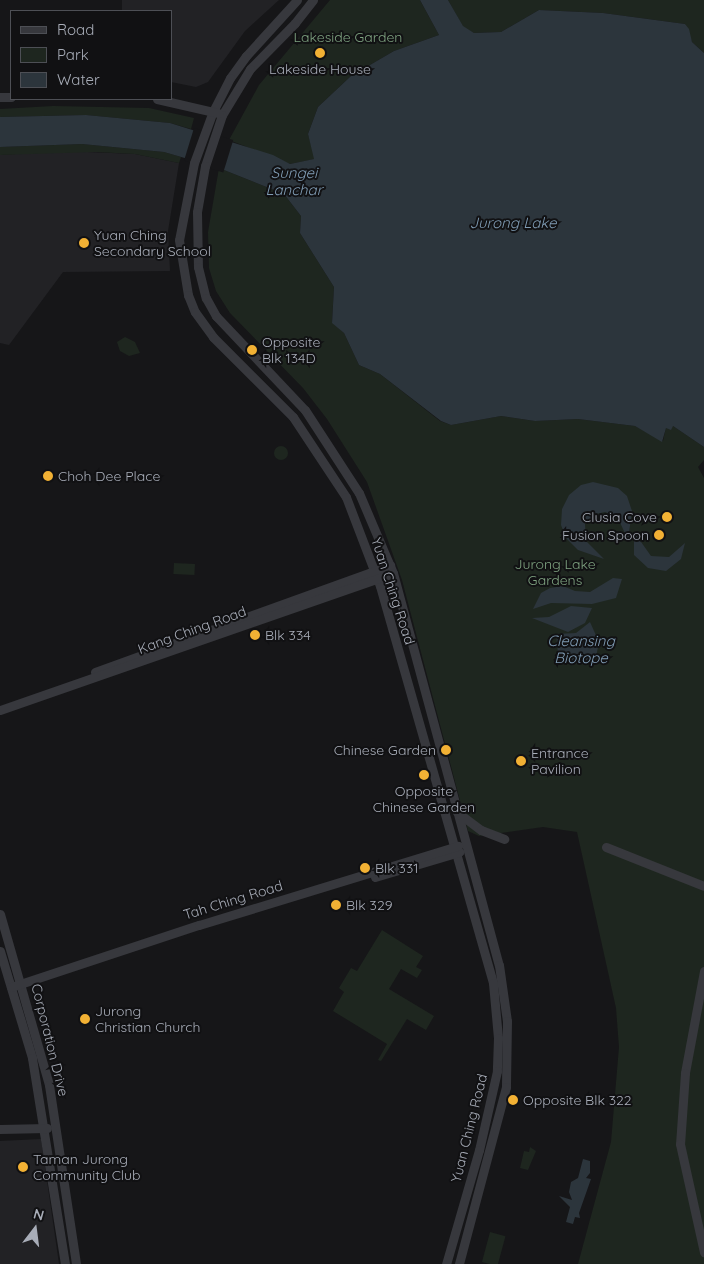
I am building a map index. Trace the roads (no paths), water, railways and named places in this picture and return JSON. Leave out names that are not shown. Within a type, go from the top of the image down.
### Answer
[{"type":"street","name":"Yuan Ching Road","points":[[297,0],[241,63],[213,111],[204,131],[194,163],[179,240],[188,295],[195,312],[213,337],[293,417],[342,490],[376,575],[494,983],[498,1038],[492,1100],[446,1264]]},
{"type":"street","name":"Yuan Ching Road","points":[[313,0],[295,23],[250,68],[222,115],[205,166],[195,242],[198,267],[209,305],[231,334],[305,410],[354,484],[391,569],[499,965],[504,991],[508,1058],[503,1104],[458,1264]]},
{"type":"street","points":[[162,100],[213,111],[222,115]]},
{"type":"street","points":[[342,490],[354,484]]},
{"type":"street","name":"Kang Ching Road","points":[[0,710],[391,569]]},
{"type":"street","name":"Kang Ching Road","points":[[0,704],[98,674]]},
{"type":"street","points":[[456,812],[482,830],[504,838]]},
{"type":"street","name":"Tah Ching Road","points":[[12,989],[199,925],[466,847]]},
{"type":"street","points":[[606,847],[704,886]]},
{"type":"street","name":"Corporation Drive","points":[[0,914],[23,986],[49,1086],[76,1264]]},
{"type":"street","name":"Corporation Drive","points":[[0,951],[32,1058],[65,1264]]},
{"type":"street","points":[[704,971],[685,1073],[680,1144],[704,1252]]},
{"type":"street","points":[[0,1129],[55,1127]]},
{"type":"water","name":"Jurong Lake","points":[[420,0],[448,0],[463,26],[474,33],[501,32],[539,10],[603,13],[685,24],[689,29],[692,42],[704,53],[704,447],[673,426],[671,430],[666,428],[662,442],[635,426],[578,419],[535,421],[501,416],[451,425],[441,421],[380,374],[359,365],[344,333],[332,323],[334,287],[300,233],[301,216],[284,194],[219,168],[164,152],[82,144],[0,147],[0,117],[86,115],[170,123],[273,155],[290,164],[314,159],[308,134],[318,107],[351,76],[394,51],[439,35]]},
{"type":"water","points":[[593,482],[618,488],[627,496],[632,511],[628,540],[617,516],[605,512],[596,514],[585,524],[586,541],[604,559],[578,550],[566,538],[561,525],[562,509],[569,495],[581,485]]},
{"type":"water","points":[[634,532],[651,556],[669,557],[685,543],[681,559],[666,571],[648,568],[634,555]]},
{"type":"water","points":[[613,578],[622,579],[616,598],[592,604],[551,603],[533,609],[541,593],[550,588],[563,586],[575,591],[590,592]]},
{"type":"water","points":[[571,606],[592,608],[585,623],[568,632],[532,618],[549,617]]},
{"type":"water","name":"Cleansing Biotope","points":[[590,622],[599,642],[596,657],[583,664],[567,663],[558,653],[556,634],[576,633]]},
{"type":"water","points":[[583,1159],[590,1161],[590,1173],[586,1178],[591,1179],[579,1213],[580,1218],[575,1217],[573,1224],[566,1222],[570,1207],[559,1196],[572,1200],[569,1192],[571,1182],[578,1178]]},
{"type":"place","name":"Lakeside House","points":[[320,53]]},
{"type":"place","name":"Yuan Ching Secondary School","points":[[84,243]]},
{"type":"place","name":"Opposite Blk 134D","points":[[252,350]]},
{"type":"place","name":"Choh Dee Place","points":[[48,476]]},
{"type":"place","name":"Clusia Cove","points":[[667,517]]},
{"type":"place","name":"Fusion Spoon","points":[[659,535]]},
{"type":"place","name":"Blk 334","points":[[255,635]]},
{"type":"place","name":"Chinese Garden","points":[[446,750]]},
{"type":"place","name":"Entrance Pavilion","points":[[521,761]]},
{"type":"place","name":"Opposite Chinese Garden","points":[[424,775]]},
{"type":"place","name":"Blk 331","points":[[365,868]]},
{"type":"place","name":"Blk 329","points":[[336,905]]},
{"type":"place","name":"Jurong Christian Church","points":[[85,1019]]},
{"type":"place","name":"Opposite Blk 322","points":[[513,1100]]},
{"type":"place","name":"Taman Jurong Community Club","points":[[23,1167]]},
{"type":"park label","name":"Lakeside Garden","points":[[348,37]]},
{"type":"park label","name":"Jurong Lake Gardens","points":[[555,572]]},
{"type":"water label","name":"Sungei Lanchar","points":[[294,180]]}]
